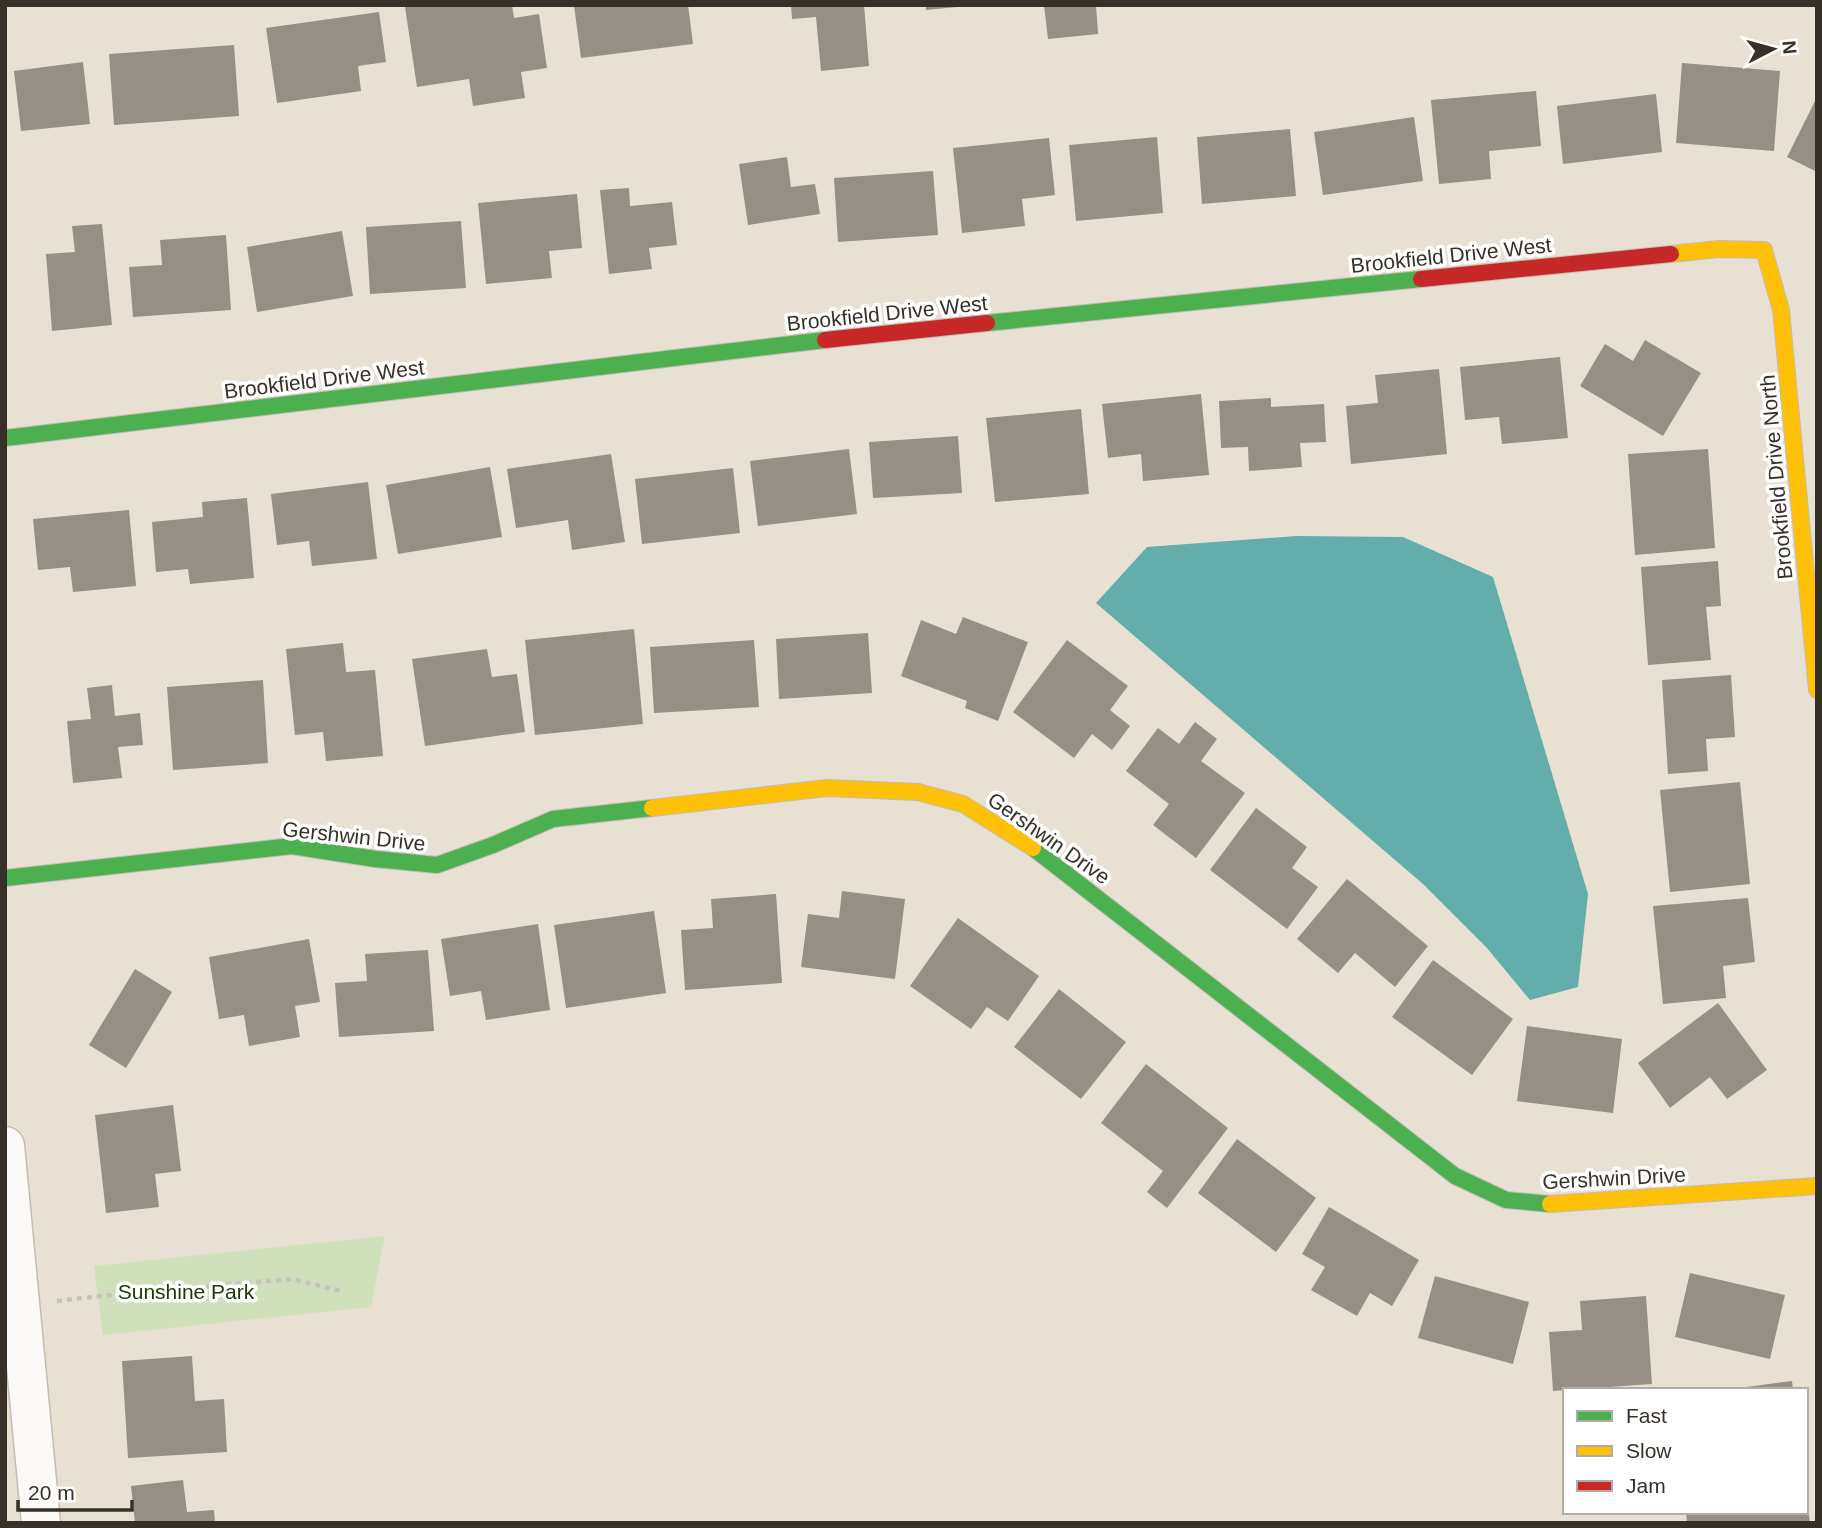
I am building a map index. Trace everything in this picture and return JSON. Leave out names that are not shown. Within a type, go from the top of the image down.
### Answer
[{"type":"street","name":"Brookfield Drive West","points":[[5,438],[835,339],[1719,249],[1763,250],[1767,262]]},
{"type":"street","name":"Brookfield Drive North","points":[[1767,262],[1781,310],[1817,690]]},
{"type":"street","name":"Gershwin Drive","points":[[5,878],[292,846],[375,859],[437,865],[553,819],[827,788],[918,792],[963,804],[1025,842],[1455,1176],[1506,1200],[1555,1205],[1817,1186]]},
{"type":"street","points":[[5,1146],[41,1523]]},
{"type":"path","points":[[20,1304],[292,1279],[341,1291]]},
{"type":"green space","name":"Sunshine Park","points":[[385,1236],[371,1307],[103,1335],[94,1266]]},
{"type":"water","points":[[1296,536],[1403,537],[1493,577],[1588,894],[1578,987],[1530,1000],[1487,948],[1423,884],[1096,603],[1147,547]]},
{"type":"building","points":[[512,5],[514,18],[539,14],[547,68],[521,72],[525,98],[473,106],[469,79],[417,87],[405,7]]},
{"type":"building","points":[[574,5],[688,5],[693,44],[581,58]]},
{"type":"building","points":[[791,5],[864,5],[869,66],[821,71],[816,17],[792,19]]},
{"type":"building","points":[[926,5],[957,5],[957,7],[926,10]]},
{"type":"building","points":[[1044,5],[1096,5],[1098,34],[1048,39]]},
{"type":"building","points":[[379,12],[386,62],[358,66],[361,91],[277,103],[266,28]]},
{"type":"building","points":[[234,45],[239,116],[114,125],[109,54]]},
{"type":"building","points":[[83,62],[90,124],[21,131],[14,71]]},
{"type":"building","points":[[1682,63],[1780,71],[1774,151],[1676,143]]},
{"type":"building","points":[[1536,91],[1541,146],[1489,151],[1491,179],[1439,184],[1431,100]]},
{"type":"building","points":[[1656,94],[1662,152],[1563,164],[1557,106]]},
{"type":"building","points":[[1817,97],[1817,172],[1787,157]]},
{"type":"building","points":[[1414,117],[1423,181],[1323,195],[1314,132]]},
{"type":"building","points":[[1290,129],[1296,196],[1202,204],[1197,137]]},
{"type":"building","points":[[1157,137],[1163,213],[1076,221],[1069,145]]},
{"type":"building","points":[[1049,138],[1055,195],[1022,199],[1025,226],[962,233],[953,148]]},
{"type":"building","points":[[787,157],[791,187],[815,184],[820,214],[748,225],[739,164]]},
{"type":"building","points":[[933,171],[938,235],[838,242],[834,178]]},
{"type":"building","points":[[629,188],[630,206],[672,202],[677,245],[649,248],[652,269],[609,274],[600,190]]},
{"type":"building","points":[[577,194],[582,248],[549,251],[552,278],[486,284],[478,203]]},
{"type":"building","points":[[461,221],[466,288],[370,294],[366,227]]},
{"type":"building","points":[[102,224],[112,325],[52,331],[46,254],[75,252],[72,226]]},
{"type":"building","points":[[342,231],[353,296],[257,312],[247,247]]},
{"type":"building","points":[[226,235],[231,310],[133,317],[129,267],[162,265],[160,240]]},
{"type":"building","points":[[1645,340],[1701,373],[1663,436],[1580,386],[1605,344],[1633,361]]},
{"type":"building","points":[[1560,357],[1568,438],[1502,444],[1499,417],[1465,420],[1460,367]]},
{"type":"building","points":[[1439,369],[1447,454],[1351,464],[1346,406],[1378,403],[1375,375]]},
{"type":"building","points":[[1201,394],[1209,475],[1143,481],[1141,454],[1108,458],[1102,404]]},
{"type":"building","points":[[1271,398],[1271,407],[1324,404],[1326,442],[1300,443],[1302,467],[1249,471],[1248,447],[1221,448],[1219,401]]},
{"type":"building","points":[[1081,409],[1089,494],[995,502],[986,418]]},
{"type":"building","points":[[958,436],[962,493],[873,498],[869,442]]},
{"type":"building","points":[[849,449],[857,514],[758,526],[750,461]]},
{"type":"building","points":[[1708,449],[1715,548],[1635,555],[1628,454]]},
{"type":"building","points":[[611,454],[625,542],[572,550],[568,520],[516,528],[507,469]]},
{"type":"building","points":[[490,467],[502,537],[398,554],[386,485]]},
{"type":"building","points":[[733,468],[740,533],[642,544],[635,479]]},
{"type":"building","points":[[368,482],[377,559],[312,566],[309,541],[277,545],[271,494]]},
{"type":"building","points":[[247,498],[254,578],[190,584],[188,569],[156,572],[152,522],[203,517],[202,502]]},
{"type":"building","points":[[129,510],[136,586],[73,592],[70,567],[38,570],[33,519]]},
{"type":"building","points":[[1718,561],[1721,606],[1706,607],[1711,660],[1648,665],[1641,567]]},
{"type":"building","points":[[963,617],[1028,642],[998,721],[965,708],[967,701],[901,676],[921,620],[956,634]]},
{"type":"building","points":[[634,629],[643,724],[535,735],[525,640]]},
{"type":"building","points":[[868,633],[872,693],[779,699],[776,639]]},
{"type":"building","points":[[754,640],[759,707],[654,713],[650,647]]},
{"type":"building","points":[[1067,640],[1128,686],[1110,710],[1130,726],[1112,750],[1092,734],[1074,758],[1013,712]]},
{"type":"building","points":[[343,643],[346,672],[375,670],[383,756],[326,761],[323,732],[295,735],[286,649]]},
{"type":"building","points":[[487,649],[492,677],[517,674],[525,732],[425,746],[412,659]]},
{"type":"building","points":[[1731,675],[1735,737],[1706,739],[1708,771],[1668,774],[1662,680]]},
{"type":"building","points":[[263,680],[268,763],[173,770],[167,687]]},
{"type":"building","points":[[112,685],[115,716],[140,713],[143,745],[118,747],[122,778],[73,783],[67,721],[91,719],[87,688]]},
{"type":"building","points":[[1195,722],[1217,739],[1201,761],[1245,793],[1196,858],[1153,825],[1169,804],[1126,771],[1158,728],[1179,744]]},
{"type":"building","points":[[1740,782],[1750,884],[1670,892],[1660,790]]},
{"type":"building","points":[[1256,808],[1307,847],[1292,868],[1318,887],[1287,929],[1210,870]]},
{"type":"building","points":[[1347,879],[1428,946],[1395,987],[1355,953],[1338,973],[1297,939]]},
{"type":"building","points":[[842,891],[905,899],[895,979],[801,967],[808,914],[839,918]]},
{"type":"building","points":[[776,894],[782,983],[685,990],[681,930],[713,928],[711,899]]},
{"type":"building","points":[[1748,898],[1755,962],[1723,966],[1726,998],[1663,1004],[1653,906]]},
{"type":"building","points":[[654,911],[666,993],[566,1008],[554,925]]},
{"type":"building","points":[[958,918],[1039,976],[1008,1021],[987,1007],[971,1029],[910,986]]},
{"type":"building","points":[[538,924],[550,1010],[486,1020],[481,991],[450,996],[441,939]]},
{"type":"building","points":[[309,939],[320,1002],[295,1006],[300,1037],[249,1046],[244,1015],[219,1019],[209,957]]},
{"type":"building","points":[[428,950],[434,1031],[339,1037],[335,983],[367,981],[365,954]]},
{"type":"building","points":[[1433,960],[1513,1019],[1472,1075],[1392,1017]]},
{"type":"building","points":[[135,969],[172,992],[126,1068],[89,1045]]},
{"type":"building","points":[[1059,989],[1126,1042],[1081,1099],[1014,1047]]},
{"type":"building","points":[[1718,1003],[1767,1070],[1727,1099],[1710,1077],[1670,1108],[1638,1063]]},
{"type":"building","points":[[1527,1026],[1622,1039],[1613,1113],[1517,1101]]},
{"type":"building","points":[[1146,1064],[1228,1128],[1167,1208],[1147,1192],[1163,1171],[1101,1123]]},
{"type":"building","points":[[173,1105],[181,1171],[155,1174],[159,1207],[106,1213],[95,1115]]},
{"type":"building","points":[[1237,1139],[1316,1198],[1276,1252],[1198,1193]]},
{"type":"building","points":[[1329,1207],[1419,1260],[1392,1306],[1370,1293],[1357,1316],[1311,1290],[1325,1267],[1302,1254]]},
{"type":"building","points":[[1690,1273],[1785,1295],[1770,1359],[1675,1337]]},
{"type":"building","points":[[1435,1276],[1529,1302],[1513,1364],[1418,1338]]},
{"type":"building","points":[[1646,1296],[1652,1384],[1563,1388],[1563,1390],[1553,1391],[1549,1332],[1582,1330],[1580,1301]]},
{"type":"building","points":[[192,1356],[195,1401],[224,1399],[227,1452],[128,1458],[122,1361]]},
{"type":"building","points":[[1792,1381],[1793,1388],[1739,1388]]},
{"type":"building","points":[[183,1480],[187,1512],[214,1510],[215,1523],[135,1523],[131,1486]]},
{"type":"building","points":[[1808,1506],[1810,1523],[1687,1523],[1686,1514],[1808,1514]]},
{"type":"traffic: fast","points":[[987,323],[1421,279]]},
{"type":"traffic: fast","points":[[5,438],[825,340]]},
{"type":"traffic: fast","points":[[5,878],[292,846],[375,859],[437,865],[553,819],[652,808]]},
{"type":"traffic: fast","points":[[1033,848],[1455,1176],[1506,1200],[1550,1204]]},
{"type":"traffic: slow","points":[[1671,254],[1719,249],[1764,250],[1781,310],[1817,690]]},
{"type":"traffic: slow","points":[[652,808],[827,788],[918,792],[963,804],[1033,848]]},
{"type":"traffic: slow","points":[[1550,1204],[1817,1186]]},
{"type":"traffic: jam","points":[[1421,279],[1671,254]]},
{"type":"traffic: jam","points":[[825,340],[987,323]]}]
